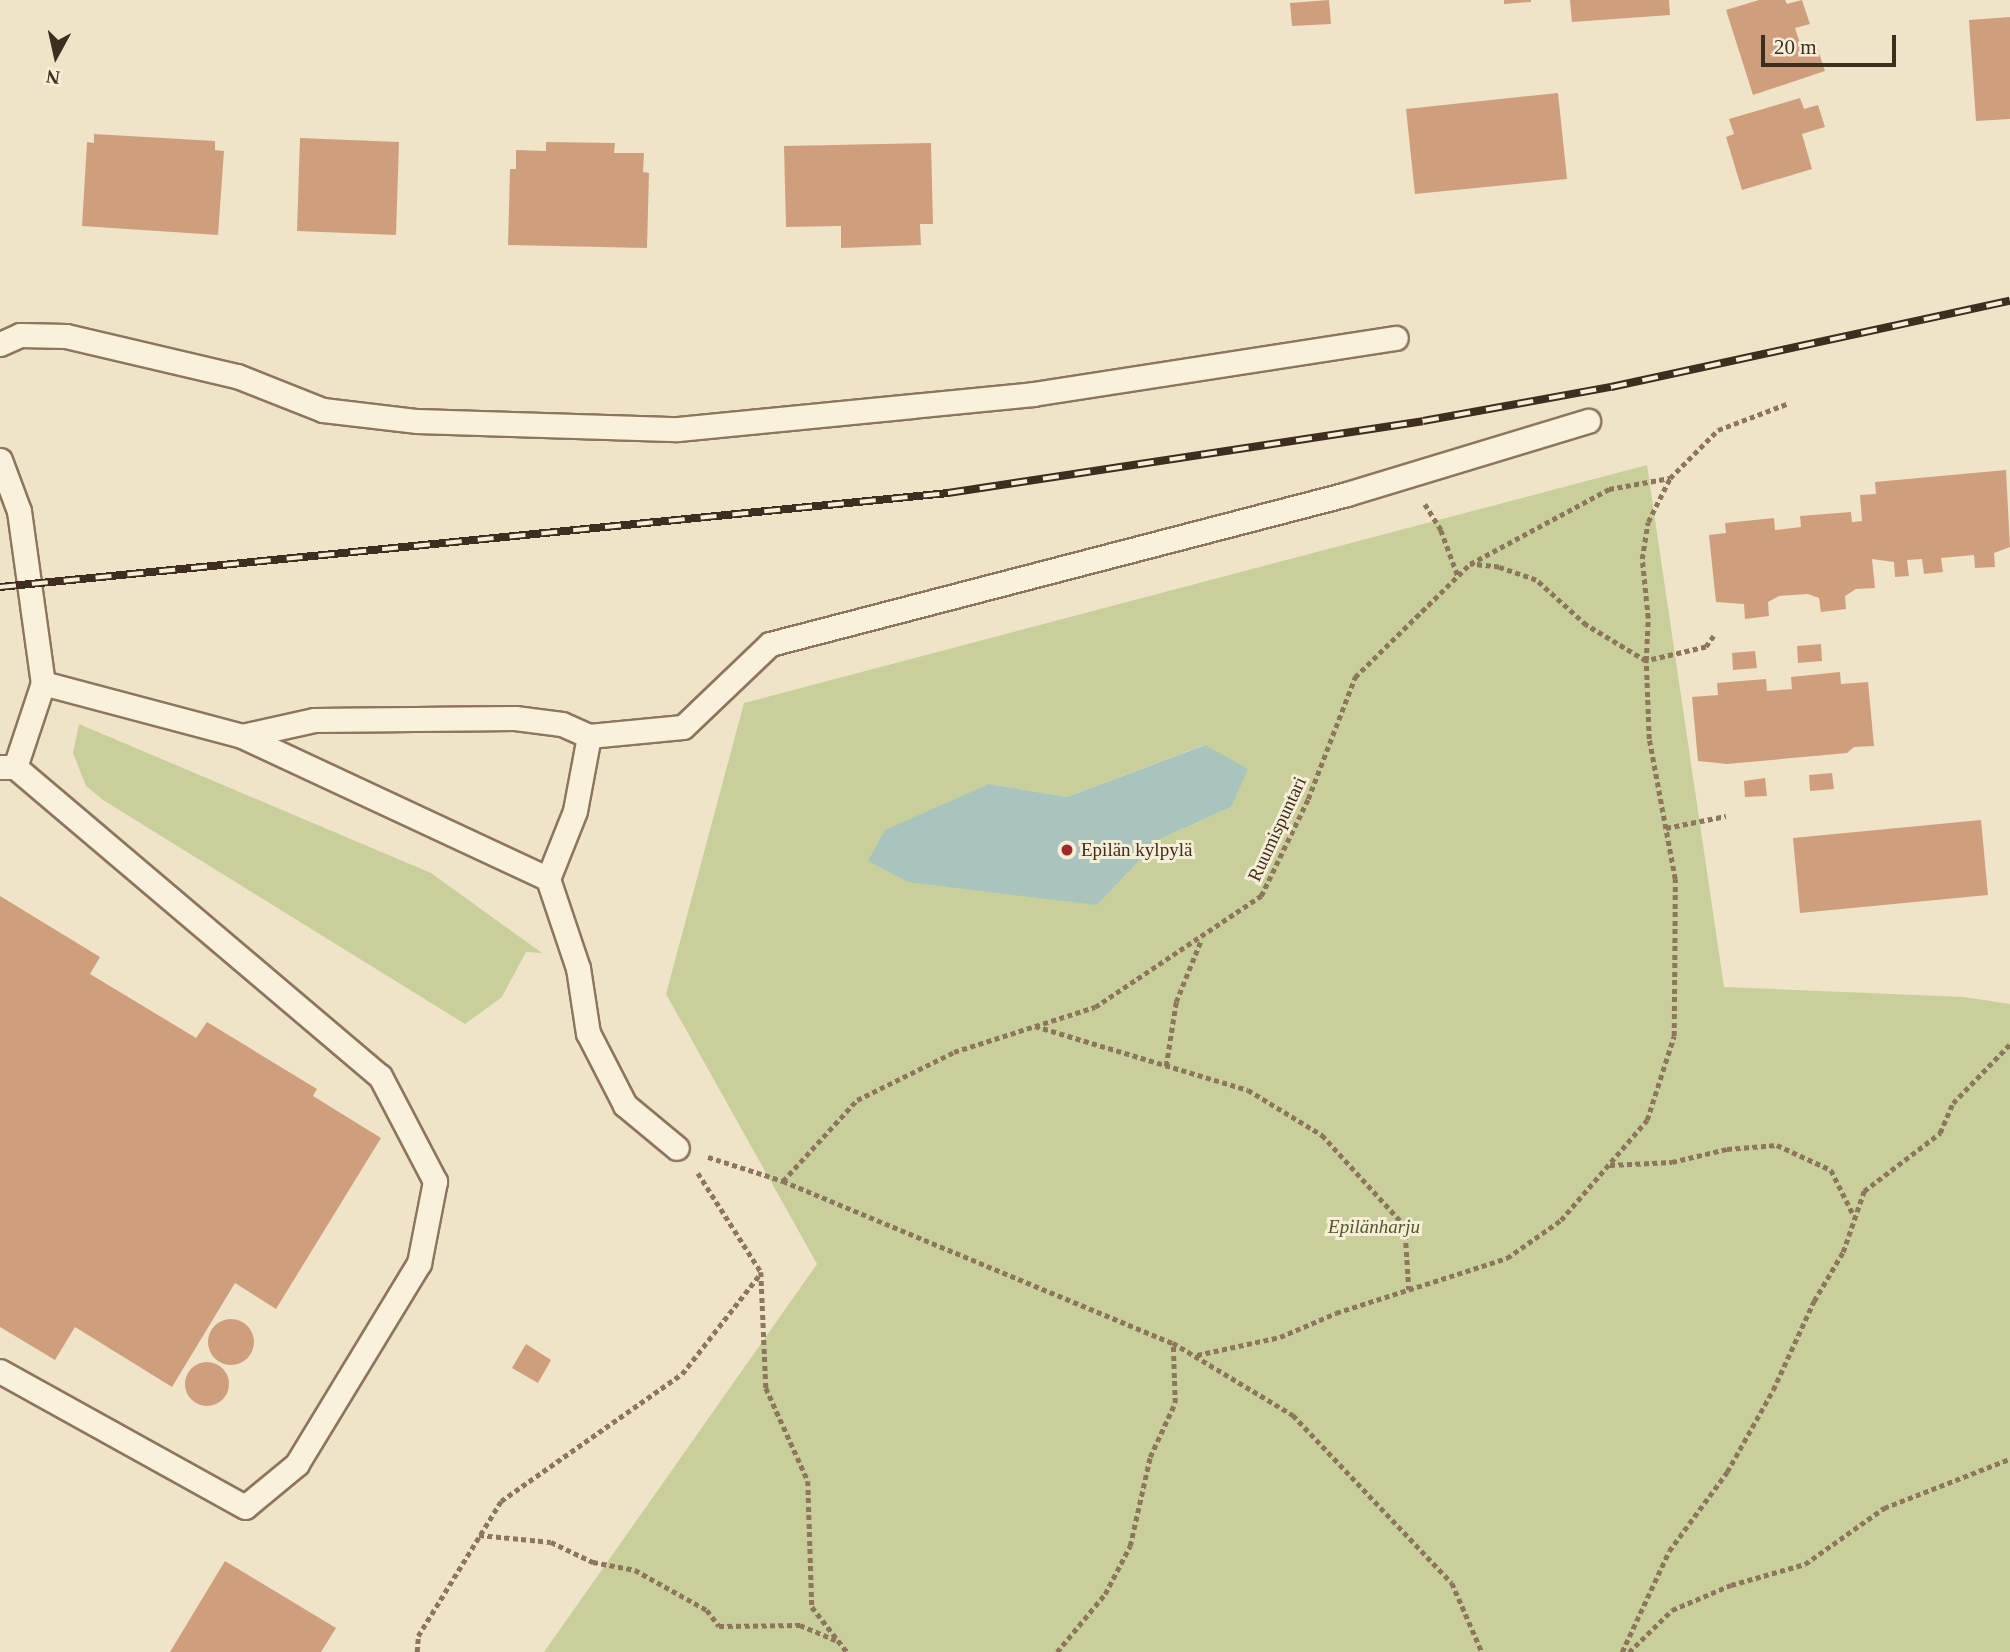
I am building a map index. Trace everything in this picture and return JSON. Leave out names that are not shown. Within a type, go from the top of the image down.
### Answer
[{"type":"lane","points":[[0,344],[20,335],[66,337],[237,376],[337,411],[531,428],[678,429],[1033,394],[1396,338]]},
{"type":"lane","points":[[242,736],[314,720],[515,718],[562,724],[589,736],[684,727],[770,644],[1408,476],[1588,421]]},
{"type":"lane","points":[[0,460],[19,511],[43,683],[8,767],[380,1076],[435,1181],[419,1263],[297,1464],[245,1507],[0,1371]]},
{"type":"lane","points":[[43,683],[242,736],[548,878]]},
{"type":"lane","points":[[589,736],[575,811],[548,878],[578,968],[588,1034],[625,1105],[677,1148]]},
{"type":"path","points":[[1197,1355],[1280,1337],[1507,1258],[1561,1220],[1647,1120],[1674,1036],[1675,878],[1649,738],[1646,661],[1648,618],[1642,559],[1648,522],[1670,478],[1718,430],[1789,403]]},
{"type":"path","points":[[1408,476],[1441,530],[1458,576]]},
{"type":"path","name":"Ruumispuntari","points":[[783,1181],[857,1100],[954,1052],[1095,1007],[1261,896],[1308,799],[1355,677],[1470,564],[1609,489],[1670,478]]},
{"type":"path","points":[[1470,564],[1499,567],[1536,580],[1586,625],[1646,661],[1706,647],[1714,636]]},
{"type":"path","points":[[1666,828],[1726,816]]},
{"type":"path","points":[[1166,1066],[1176,1002],[1202,937]]},
{"type":"path","points":[[1035,1026],[1248,1090],[1322,1135],[1405,1226],[1409,1290]]},
{"type":"path","points":[[1622,1652],[1669,1551],[1727,1472],[1773,1390],[1814,1301],[1843,1252],[1864,1191],[1940,1133],[1953,1103],[2010,1044]]},
{"type":"path","points":[[1609,1165],[1672,1162],[1727,1149],[1777,1145],[1831,1170],[1854,1215]]},
{"type":"path","points":[[677,1148],[783,1181],[1173,1343],[1293,1415],[1452,1583],[1482,1652]]},
{"type":"path","points":[[677,1148],[711,1189],[761,1272],[766,1388],[808,1481],[812,1607],[847,1652]]},
{"type":"path","points":[[417,1652],[418,1636],[501,1501],[682,1374],[761,1272]]},
{"type":"path","points":[[1057,1652],[1105,1594],[1130,1546],[1150,1457],[1175,1403],[1173,1343]]},
{"type":"path","points":[[1629,1652],[1672,1610],[1731,1585],[1805,1564],[1884,1507],[2010,1459]]},
{"type":"path","points":[[479,1535],[551,1542],[593,1562],[635,1570],[707,1609],[719,1626],[800,1625],[838,1641]]},
{"type":"green space","name":"Epilänharju","points":[[1647,465],[1724,987],[1964,997],[2010,1004],[2010,1652],[544,1652],[817,1264],[666,994],[744,703]],"holes":[[[1204,745],[1231,807],[1160,839],[1097,905],[989,784],[1067,797]]]},
{"type":"green space","points":[[79,724],[431,873],[542,953],[526,952],[502,997],[465,1024],[103,800],[86,786],[73,753]]},
{"type":"water","points":[[1205,745],[1248,769],[1231,807],[1160,839],[1097,905],[908,882],[868,861],[885,830],[989,784],[1067,797]]},
{"type":"building","points":[[1329,0],[1331,24],[1292,26],[1290,3]]},
{"type":"building","points":[[1504,0],[1531,0],[1531,2],[1504,4]]},
{"type":"building","points":[[1570,0],[1669,0],[1670,15],[1572,22]]},
{"type":"building","points":[[1759,0],[1785,0],[1787,4],[1802,0],[1810,24],[1795,28],[1801,46],[1815,41],[1825,71],[1753,95],[1726,10]]},
{"type":"building","points":[[2010,17],[2010,119],[1976,121],[1969,20]]},
{"type":"building","points":[[1558,93],[1567,179],[1415,194],[1406,109]]},
{"type":"building","points":[[1800,98],[1804,109],[1818,105],[1825,127],[1802,134],[1812,169],[1742,190],[1726,137],[1734,134],[1729,119]]},
{"type":"building","points":[[94,134],[215,141],[215,150],[224,151],[218,235],[82,226],[87,142],[94,143]]},
{"type":"building","points":[[300,138],[399,142],[396,235],[297,231]]},
{"type":"building","points":[[546,142],[615,143],[614,153],[644,153],[643,172],[649,173],[647,248],[508,245],[510,169],[516,169],[516,150],[546,151]]},
{"type":"building","points":[[931,143],[933,224],[920,224],[921,245],[841,248],[841,226],[786,227],[784,146]]},
{"type":"building","points":[[2006,470],[2010,547],[1994,553],[1995,567],[1975,568],[1974,555],[1941,558],[1943,572],[1924,574],[1922,559],[1907,560],[1909,576],[1895,577],[1894,562],[1872,559],[1875,588],[1856,589],[1845,596],[1846,609],[1821,612],[1819,598],[1808,594],[1779,596],[1768,602],[1769,616],[1745,619],[1744,604],[1716,602],[1709,535],[1726,533],[1725,523],[1774,518],[1775,530],[1801,527],[1800,516],[1851,512],[1852,522],[1862,521],[1860,495],[1876,494],[1875,482]]},
{"type":"building","points":[[1821,644],[1822,661],[1798,663],[1797,646]]},
{"type":"building","points":[[1755,651],[1757,668],[1733,670],[1732,653]]},
{"type":"building","points":[[1840,672],[1841,684],[1868,682],[1874,746],[1854,747],[1847,753],[1727,764],[1698,761],[1692,697],[1718,695],[1717,683],[1766,679],[1767,691],[1792,689],[1791,677]]},
{"type":"building","points":[[1832,773],[1834,789],[1810,791],[1809,775]]},
{"type":"building","points":[[1765,778],[1767,796],[1745,797],[1744,781]]},
{"type":"building","points":[[1981,820],[1988,895],[1800,913],[1793,838]]},
{"type":"building","points":[[0,896],[100,957],[90,974],[196,1038],[207,1022],[317,1089],[313,1096],[381,1138],[276,1309],[235,1283],[172,1387],[75,1327],[55,1360],[0,1327]]},
{"type":"building","points":[[231,1319],[247,1326],[254,1342],[247,1358],[231,1365],[215,1358],[208,1342],[215,1326]]},
{"type":"building","points":[[526,1344],[551,1360],[538,1383],[512,1368]]},
{"type":"building","points":[[207,1362],[222,1369],[229,1384],[222,1399],[207,1406],[192,1399],[185,1384],[192,1369]]},
{"type":"building","points":[[225,1561],[336,1628],[321,1652],[170,1652]]},
{"type":"railway","points":[[0,587],[948,493],[1423,421],[1611,387],[2010,301]]},
{"type":"place","name":"Epilän kylpylä","points":[[1067,850]]}]
